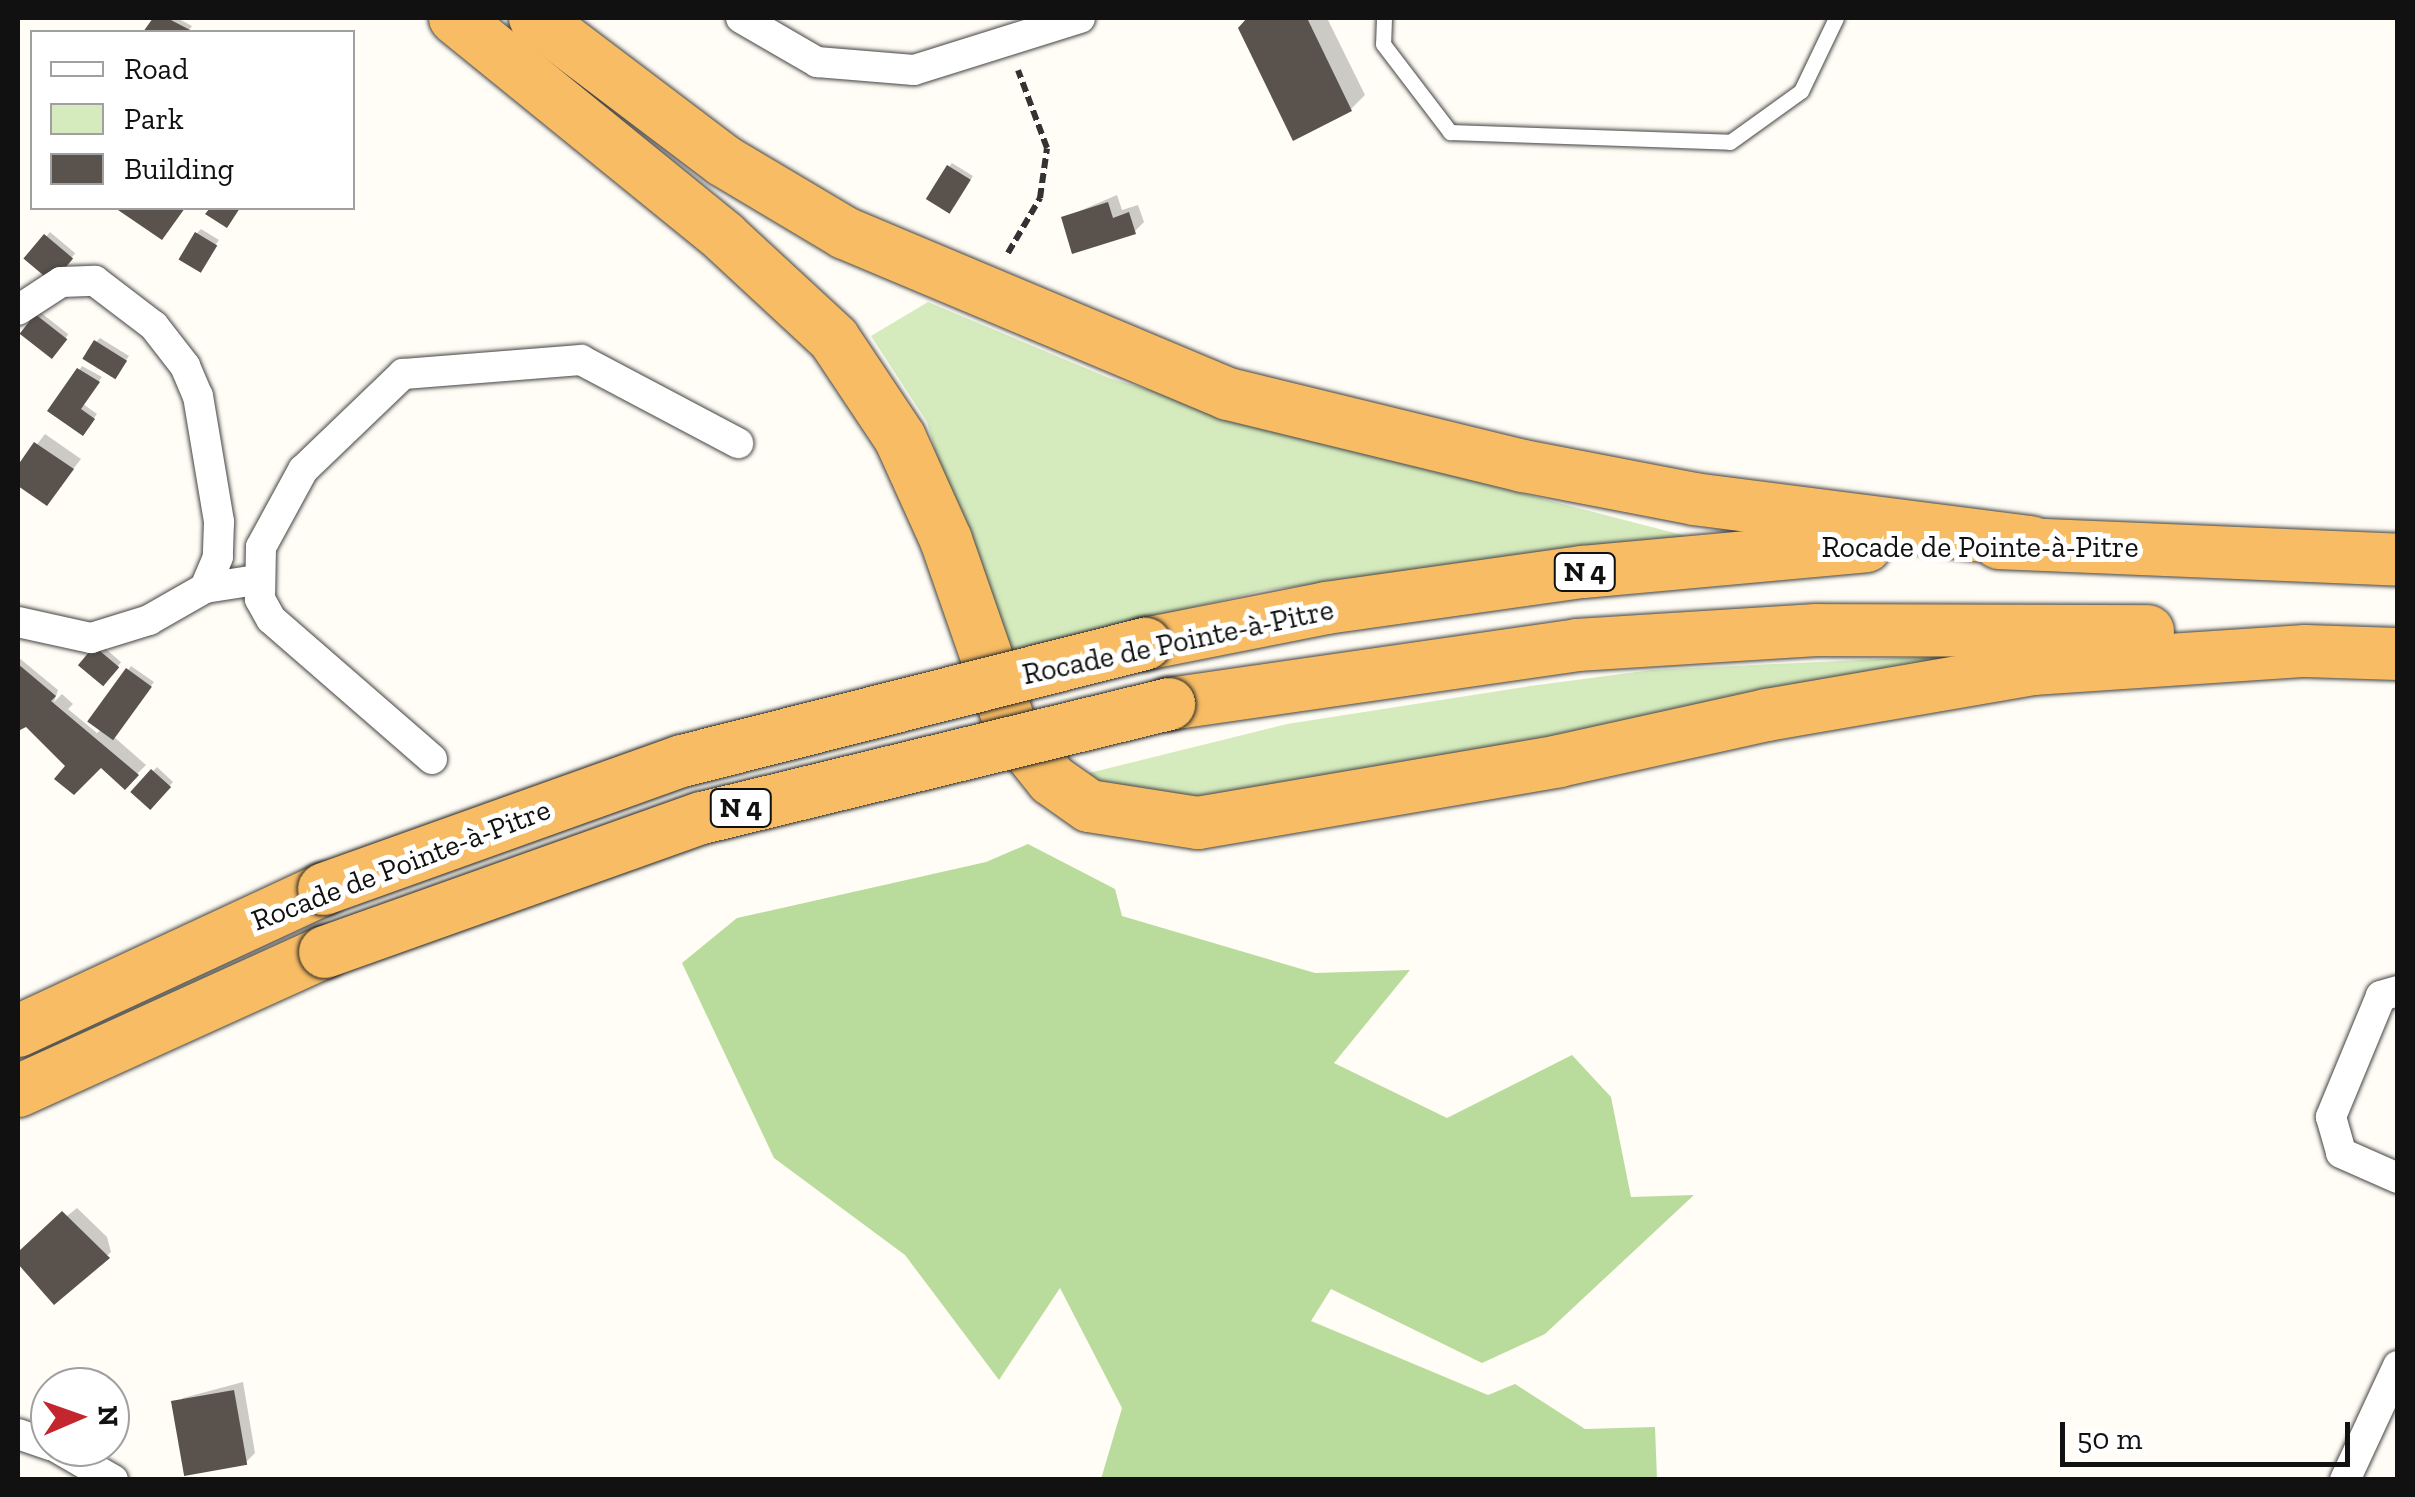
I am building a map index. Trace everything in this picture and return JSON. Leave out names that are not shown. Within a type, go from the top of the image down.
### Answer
[{"type":"highway","points":[[455,18],[724,237],[834,340],[870,388],[916,472],[1012,730],[1052,780],[1089,806],[1198,823],[1559,762],[1767,715],[2033,669],[2306,651],[2398,654]]},
{"type":"highway","points":[[535,18],[724,162],[845,233],[1228,394],[1523,466],[1694,499],[2031,542]]},
{"type":"highway","name":"Rocade de Pointe-à-Pitre","points":[[18,1030],[324,889],[682,761],[1144,644],[1326,608],[1583,572],[1819,547],[2031,542],[2398,560]]},
{"type":"highway","name":"Rocade de Pointe-à-Pitre","points":[[18,1091],[325,952],[702,818],[1169,704],[1576,645],[1816,630],[2240,632],[2398,646]]},
{"type":"street","points":[[741,18],[816,62],[914,70],[1080,18]]},
{"type":"street","points":[[18,310],[61,282],[95,281],[154,326],[185,366],[198,396],[219,522],[218,557],[205,588]]},
{"type":"street","points":[[432,759],[270,619],[256,580],[261,547],[286,494],[403,374],[581,360],[738,443]]},
{"type":"street","points":[[18,622],[91,638],[149,620],[205,588],[256,580]]},
{"type":"street","points":[[2398,992],[2381,996],[2332,1117],[2341,1154],[2398,1178]]},
{"type":"street","points":[[2346,1480],[2398,1366]]},
{"type":"street","points":[[91,1467],[114,1480]]},
{"type":"lane","points":[[1384,18],[1383,44],[1450,132],[1730,142],[1801,91],[1836,18]]},
{"type":"path","points":[[964,284],[997,266],[1024,233],[1040,198],[1047,148],[1008,41]]},
{"type":"green space","points":[[928,302],[1109,378],[1315,440],[1698,539],[1265,590],[995,655],[927,422],[871,336]]},
{"type":"green space","points":[[1985,654],[1193,805],[1077,776],[1287,724],[1530,686],[1652,670]]},
{"type":"green space","points":[[1028,844],[1115,889],[1122,916],[1315,973],[1410,970],[1334,1063],[1447,1118],[1572,1055],[1611,1097],[1631,1197],[1694,1195],[1545,1334],[1482,1363],[1331,1289],[1311,1321],[1488,1395],[1515,1384],[1585,1429],[1655,1427],[1657,1479],[1101,1479],[1122,1408],[1060,1288],[999,1380],[905,1255],[774,1158],[682,963],[737,918],[986,862]]},
{"type":"building","points":[[153,18],[167,18],[190,30],[144,30]]},
{"type":"building","points":[[1247,18],[1307,18],[1352,111],[1293,141],[1238,28]]},
{"type":"building","points":[[947,165],[971,180],[950,214],[926,199]]},
{"type":"building","points":[[1108,202],[1113,218],[1129,212],[1136,234],[1072,254],[1061,217]]},
{"type":"building","points":[[118,210],[184,210],[162,240]]},
{"type":"building","points":[[208,210],[239,210],[227,228],[205,214]]},
{"type":"building","points":[[195,232],[217,245],[201,273],[179,259]]},
{"type":"building","points":[[44,234],[73,258],[53,283],[23,259]]},
{"type":"building","points":[[35,314],[67,339],[52,359],[20,334]]},
{"type":"building","points":[[94,340],[127,361],[115,379],[82,359]]},
{"type":"building","points":[[77,368],[100,382],[81,409],[95,419],[83,436],[47,411]]},
{"type":"building","points":[[34,442],[74,469],[47,506],[18,486],[18,465]]},
{"type":"building","points":[[94,646],[119,667],[103,686],[78,665]]},
{"type":"building","points":[[18,664],[56,696],[51,701],[139,775],[125,790],[101,768],[74,795],[54,779],[65,766],[26,727],[18,731]]},
{"type":"building","points":[[126,668],[152,687],[113,740],[87,721]]},
{"type":"building","points":[[151,769],[171,787],[150,810],[130,792]]},
{"type":"building","points":[[62,1211],[110,1258],[54,1305],[18,1264],[18,1252]]},
{"type":"building","points":[[234,1390],[247,1465],[184,1476],[171,1401]]}]
